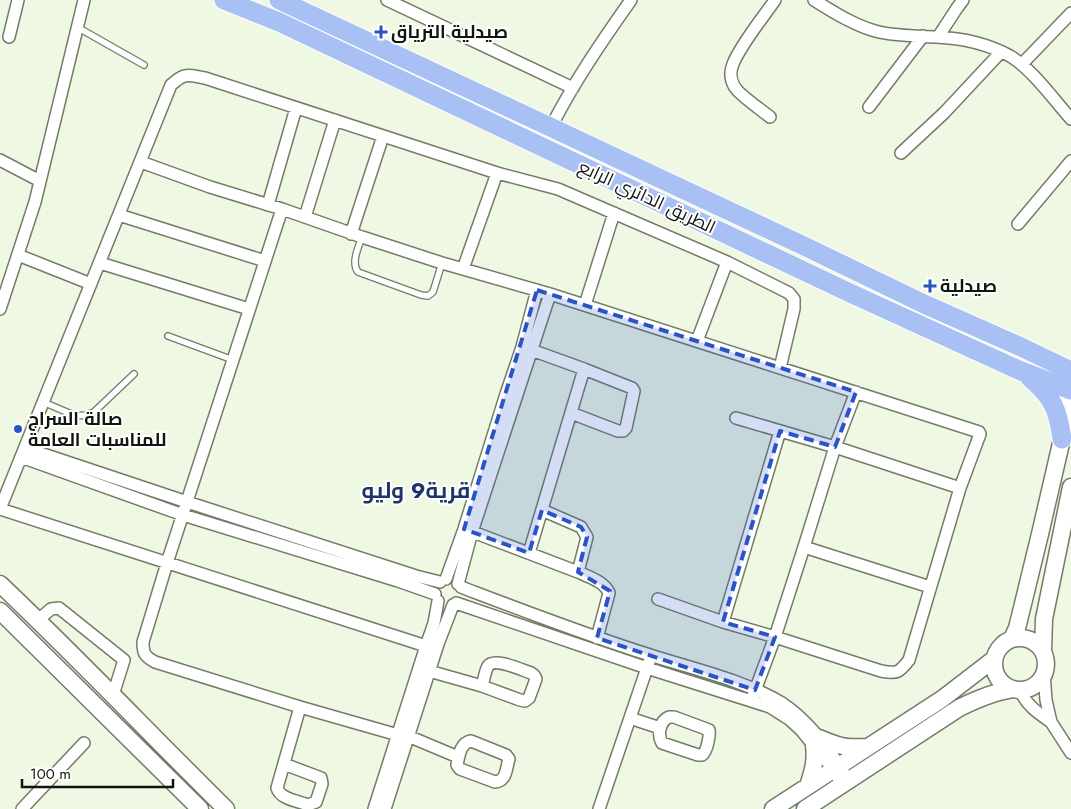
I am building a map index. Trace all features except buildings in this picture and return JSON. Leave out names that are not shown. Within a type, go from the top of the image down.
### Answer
[{"type":"main road","name":"الطريق الدائري الرابع","points":[[224,0],[279,22],[850,293],[1021,371],[1071,389]]},
{"type":"main road","name":"الطريق الدائري الرابع","points":[[280,0],[924,304],[1071,371]]},
{"type":"main road","points":[[1021,371],[1043,390],[1053,402],[1060,420],[1062,439]]},
{"type":"street","points":[[9,37],[18,0]]},
{"type":"street","points":[[0,309],[35,202],[82,0]]},
{"type":"street","points":[[387,0],[573,88]]},
{"type":"street","points":[[551,127],[573,88],[631,0]]},
{"type":"street","points":[[770,116],[737,90],[732,83],[731,75],[732,66],[740,49],[775,0]]},
{"type":"street","points":[[814,0],[855,23],[878,32],[938,37],[986,45],[1010,56],[1022,64],[1071,119]]},
{"type":"street","points":[[830,10],[836,0]]},
{"type":"street","points":[[938,37],[963,0]]},
{"type":"street","points":[[1022,64],[1071,13]]},
{"type":"street","points":[[869,107],[923,36]]},
{"type":"street","points":[[901,153],[944,113],[1000,52]]},
{"type":"street","points":[[426,646],[0,509],[140,162],[172,85],[178,79],[184,75],[205,78],[497,173],[558,189],[727,262],[789,293],[794,299],[794,308],[780,368]]},
{"type":"street","points":[[268,205],[296,108]]},
{"type":"street","points":[[305,217],[335,120]]},
{"type":"street","points":[[356,235],[383,136]]},
{"type":"street","points":[[0,160],[40,181]]},
{"type":"street","points":[[1018,224],[1071,161]]},
{"type":"street","points":[[140,162],[210,187],[282,209],[442,263],[585,305],[979,432],[980,434],[960,488],[908,660],[900,671],[891,673],[881,671],[723,622],[658,599]]},
{"type":"street","points":[[463,269],[497,173]]},
{"type":"street","points":[[282,209],[167,563],[143,642],[143,651],[147,658],[155,662],[300,708],[403,736],[458,756]]},
{"type":"street","points":[[585,305],[614,212]]},
{"type":"street","points":[[119,215],[265,261]]},
{"type":"street","points":[[18,255],[91,284]]},
{"type":"street","points":[[697,341],[727,262]]},
{"type":"street","points":[[100,263],[249,309]]},
{"type":"street","points":[[528,348],[537,290]]},
{"type":"street","points":[[378,809],[403,736],[454,604],[461,595],[460,586],[468,530],[506,394],[528,348],[550,294]]},
{"type":"street","points":[[528,348],[632,388],[634,391],[626,428],[623,431],[618,431],[571,413]]},
{"type":"street","points":[[529,553],[584,369]]},
{"type":"street","points":[[1012,639],[1017,628],[1028,587],[1062,439],[1071,389]]},
{"type":"street","points":[[753,696],[775,637],[835,447],[856,392]]},
{"type":"street","points":[[736,418],[835,447],[960,488]]},
{"type":"street","points":[[723,622],[780,431]]},
{"type":"street","points":[[23,452],[187,502],[416,576],[442,581],[453,580],[460,586],[597,638],[730,680],[753,696]]},
{"type":"street","points":[[23,452],[183,515],[398,581],[437,597],[442,604],[454,604],[647,668],[781,702],[812,728],[817,742],[847,782]]},
{"type":"street","points":[[1043,652],[1044,619],[1071,487]]},
{"type":"street","points":[[542,510],[581,527],[585,532],[587,536],[578,572]]},
{"type":"street","points":[[468,530],[578,572],[603,584],[609,590],[609,593],[597,638]]},
{"type":"street","points":[[403,736],[426,646],[434,623],[437,597],[436,588],[442,581],[468,530]]},
{"type":"street","points":[[804,547],[930,587]]},
{"type":"street","points":[[0,584],[226,809]]},
{"type":"street","points":[[38,620],[51,609],[59,608],[124,660]]},
{"type":"street","points":[[0,611],[200,809]]},
{"type":"street","points":[[805,809],[959,708],[982,696],[1000,691],[1017,690],[1028,689],[1035,686],[1044,673],[1046,666],[1043,652],[1038,645],[1030,640],[1012,639],[1000,646],[996,652],[993,667],[995,674],[1006,686],[1017,690],[1030,706],[1051,722]]},
{"type":"street","points":[[124,660],[143,651]]},
{"type":"street","points":[[599,809],[652,656]]},
{"type":"street","points":[[773,809],[942,698],[994,659]]},
{"type":"street","points":[[109,720],[118,700],[124,660]]},
{"type":"street","points":[[429,671],[525,701],[529,698],[536,679],[531,673],[498,662],[488,666],[482,686]]},
{"type":"street","points":[[1044,673],[1047,706],[1051,722],[1071,754]]},
{"type":"street","points":[[284,764],[300,708]]},
{"type":"street","points":[[674,717],[706,728],[710,734],[705,753],[698,755],[662,742],[660,740],[660,728],[664,719],[674,717]]},
{"type":"street","points":[[630,718],[660,728]]},
{"type":"street","points":[[471,741],[506,754],[509,759],[504,778],[495,782],[460,768],[458,756],[462,746],[466,742],[471,741]]},
{"type":"street","points":[[817,742],[850,748],[868,747]]},
{"type":"street","points":[[808,786],[815,765],[817,742]]},
{"type":"street","points":[[22,809],[84,743]]},
{"type":"lane","points":[[77,27],[144,65]]},
{"type":"lane","points":[[356,235],[354,263],[358,272],[421,295],[428,296],[433,292],[442,263]]},
{"type":"lane","points":[[168,336],[233,360]]},
{"type":"lane","points":[[43,402],[76,416],[86,415],[94,412],[134,374]]},
{"type":"highlighted area","points":[[537,290],[856,392],[835,447],[780,431],[723,622],[775,637],[755,690],[597,638],[610,591],[578,572],[587,537],[581,527],[542,510],[529,553],[464,529]]},
{"type":"place","name":"صيدلية الترياق","points":[[381,32]]},
{"type":"place","name":"صيدلية","points":[[930,286]]},
{"type":"place","name":"صالة السراج للمناسبات العامة","points":[[18,429]]},
{"type":"district","name":"قرية9 وليو","points":[[416,490]]}]
